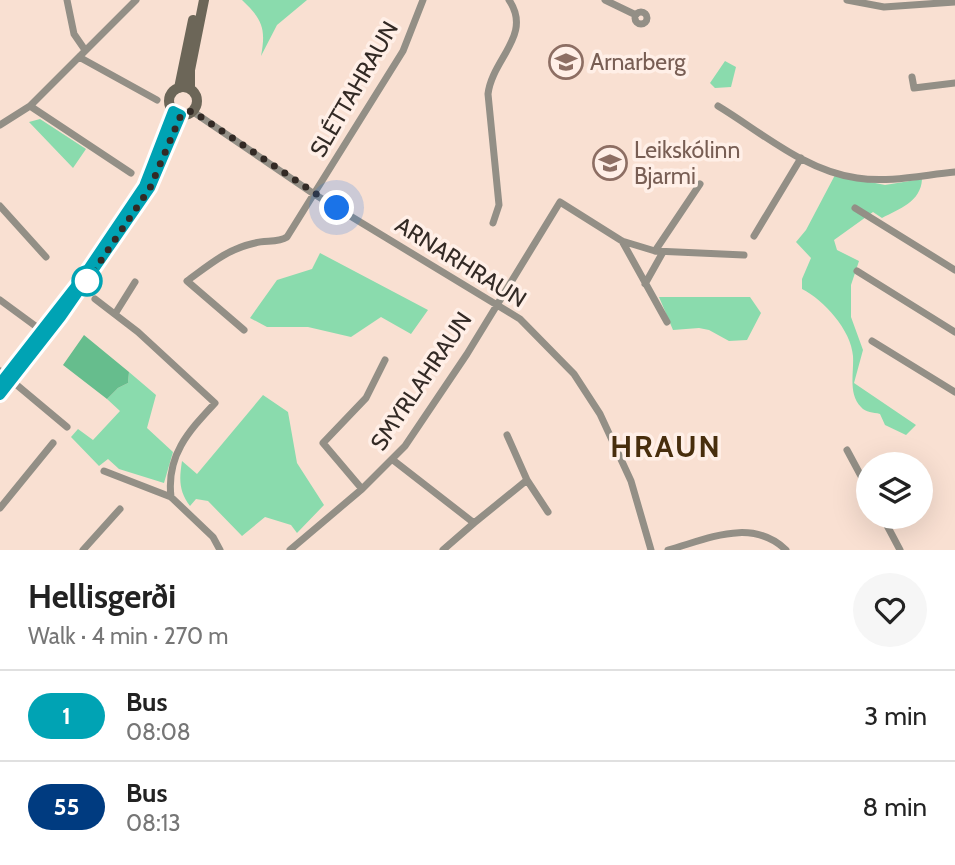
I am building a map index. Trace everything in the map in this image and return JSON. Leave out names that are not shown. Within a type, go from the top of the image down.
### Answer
[{"type":"main road","points":[[184,88],[197,0]]},
{"type":"main road","points":[[182,112],[169,98],[184,88],[204,0]]},
{"type":"main road","points":[[0,395],[5,378],[45,333],[144,186],[182,112],[196,99],[184,88]]},
{"type":"street","points":[[67,0],[74,34],[82,54],[157,100]]},
{"type":"street","points":[[0,125],[30,106],[136,0]]},
{"type":"street","name":"SLÉTTAHRAUN","points":[[244,330],[187,281],[206,264],[231,251],[256,242],[281,241],[287,237],[403,51],[423,0]]},
{"type":"street","points":[[493,223],[499,205],[488,94],[489,82],[519,23],[517,11],[509,0]]},
{"type":"street","points":[[605,0],[636,15]]},
{"type":"street","points":[[847,0],[884,7],[955,2]]},
{"type":"street","points":[[912,76],[914,88],[955,83]]},
{"type":"street","points":[[30,106],[131,173]]},
{"type":"street","points":[[718,106],[801,158],[856,178],[875,180],[955,172]]},
{"type":"street","name":"ARNARHRAUN","points":[[182,112],[495,304],[520,320],[546,344],[574,374],[617,445],[631,481],[651,550]]},
{"type":"street","points":[[754,236],[801,158]]},
{"type":"street","points":[[645,284],[659,251],[700,184]]},
{"type":"street","name":"SMYRLAHRAUN","points":[[290,550],[393,460],[467,354],[495,304],[560,202],[622,241],[659,251],[744,255]]},
{"type":"street","points":[[0,206],[46,257]]},
{"type":"street","points":[[855,208],[955,270]]},
{"type":"street","name":"SMYRLAHRAUN","points":[[622,241],[667,322]]},
{"type":"street","points":[[857,271],[955,332]]},
{"type":"street","points":[[115,314],[135,282]]},
{"type":"street","points":[[95,299],[215,402],[182,439],[175,453],[171,497]]},
{"type":"street","points":[[0,300],[45,333]]},
{"type":"street","points":[[872,341],[955,391]]},
{"type":"street","points":[[362,489],[323,443],[366,398],[385,360]]},
{"type":"street","points":[[5,378],[67,427]]},
{"type":"street","points":[[507,435],[527,480],[548,512]]},
{"type":"street","points":[[0,508],[53,443]]},
{"type":"street","points":[[847,450],[856,467]]},
{"type":"street","points":[[393,460],[474,523]]},
{"type":"street","points":[[104,471],[171,497],[213,537],[220,550]]},
{"type":"street","points":[[443,550],[527,480]]},
{"type":"street","points":[[83,550],[120,509]]},
{"type":"street","points":[[889,529],[900,550]]},
{"type":"street","points":[[668,550],[739,532],[762,534],[786,550]]},
{"type":"green space","points":[[242,0],[307,0],[277,25],[261,56],[263,32],[259,19]]},
{"type":"green space","points":[[725,61],[736,67],[731,87],[715,88],[710,83]]},
{"type":"green space","points":[[40,119],[86,149],[73,168],[29,122]]},
{"type":"green space","points":[[835,175],[885,185],[922,179],[918,194],[908,204],[882,218],[873,212],[834,240],[837,250],[859,261],[851,285],[851,317],[863,350],[854,383],[916,425],[906,435],[885,425],[880,414],[865,410],[857,402],[853,390],[853,356],[847,336],[827,308],[802,289],[802,279],[811,258],[796,242],[806,230]]},
{"type":"green space","points":[[320,253],[428,310],[411,334],[381,317],[351,337],[308,327],[267,327],[250,318],[277,280],[312,269]]},
{"type":"green space","points":[[659,297],[750,297],[761,313],[747,340],[729,341],[709,330],[699,328],[673,330]]},
{"type":"green space","points":[[84,335],[129,372],[128,383],[107,399],[63,365]]},
{"type":"green space","points":[[129,372],[156,395],[147,428],[173,452],[164,483],[119,469],[108,459],[99,466],[71,437],[78,429],[93,440],[120,411],[107,399],[128,383]]},
{"type":"green space","points":[[263,395],[288,412],[297,463],[324,505],[297,533],[291,525],[265,517],[242,536],[208,501],[196,499],[190,506],[184,495],[180,474],[182,461],[197,474]]},
{"type":"bus line","name":"1","points":[[0,383],[82,278],[144,186],[173,111],[181,115],[165,144],[150,188],[86,283],[13,382],[0,395]]},
{"type":"place","name":"Arnarberg","points":[[566,62]]},
{"type":"place","name":"Leikskólinn Bjarmi","points":[[610,163]]},
{"type":"district","name":"HRAUN","points":[[666,446]]},
{"type":"route","points":[[87,281],[86,283],[150,188],[165,144],[181,115],[192,111],[203,122],[337,208]]}]
